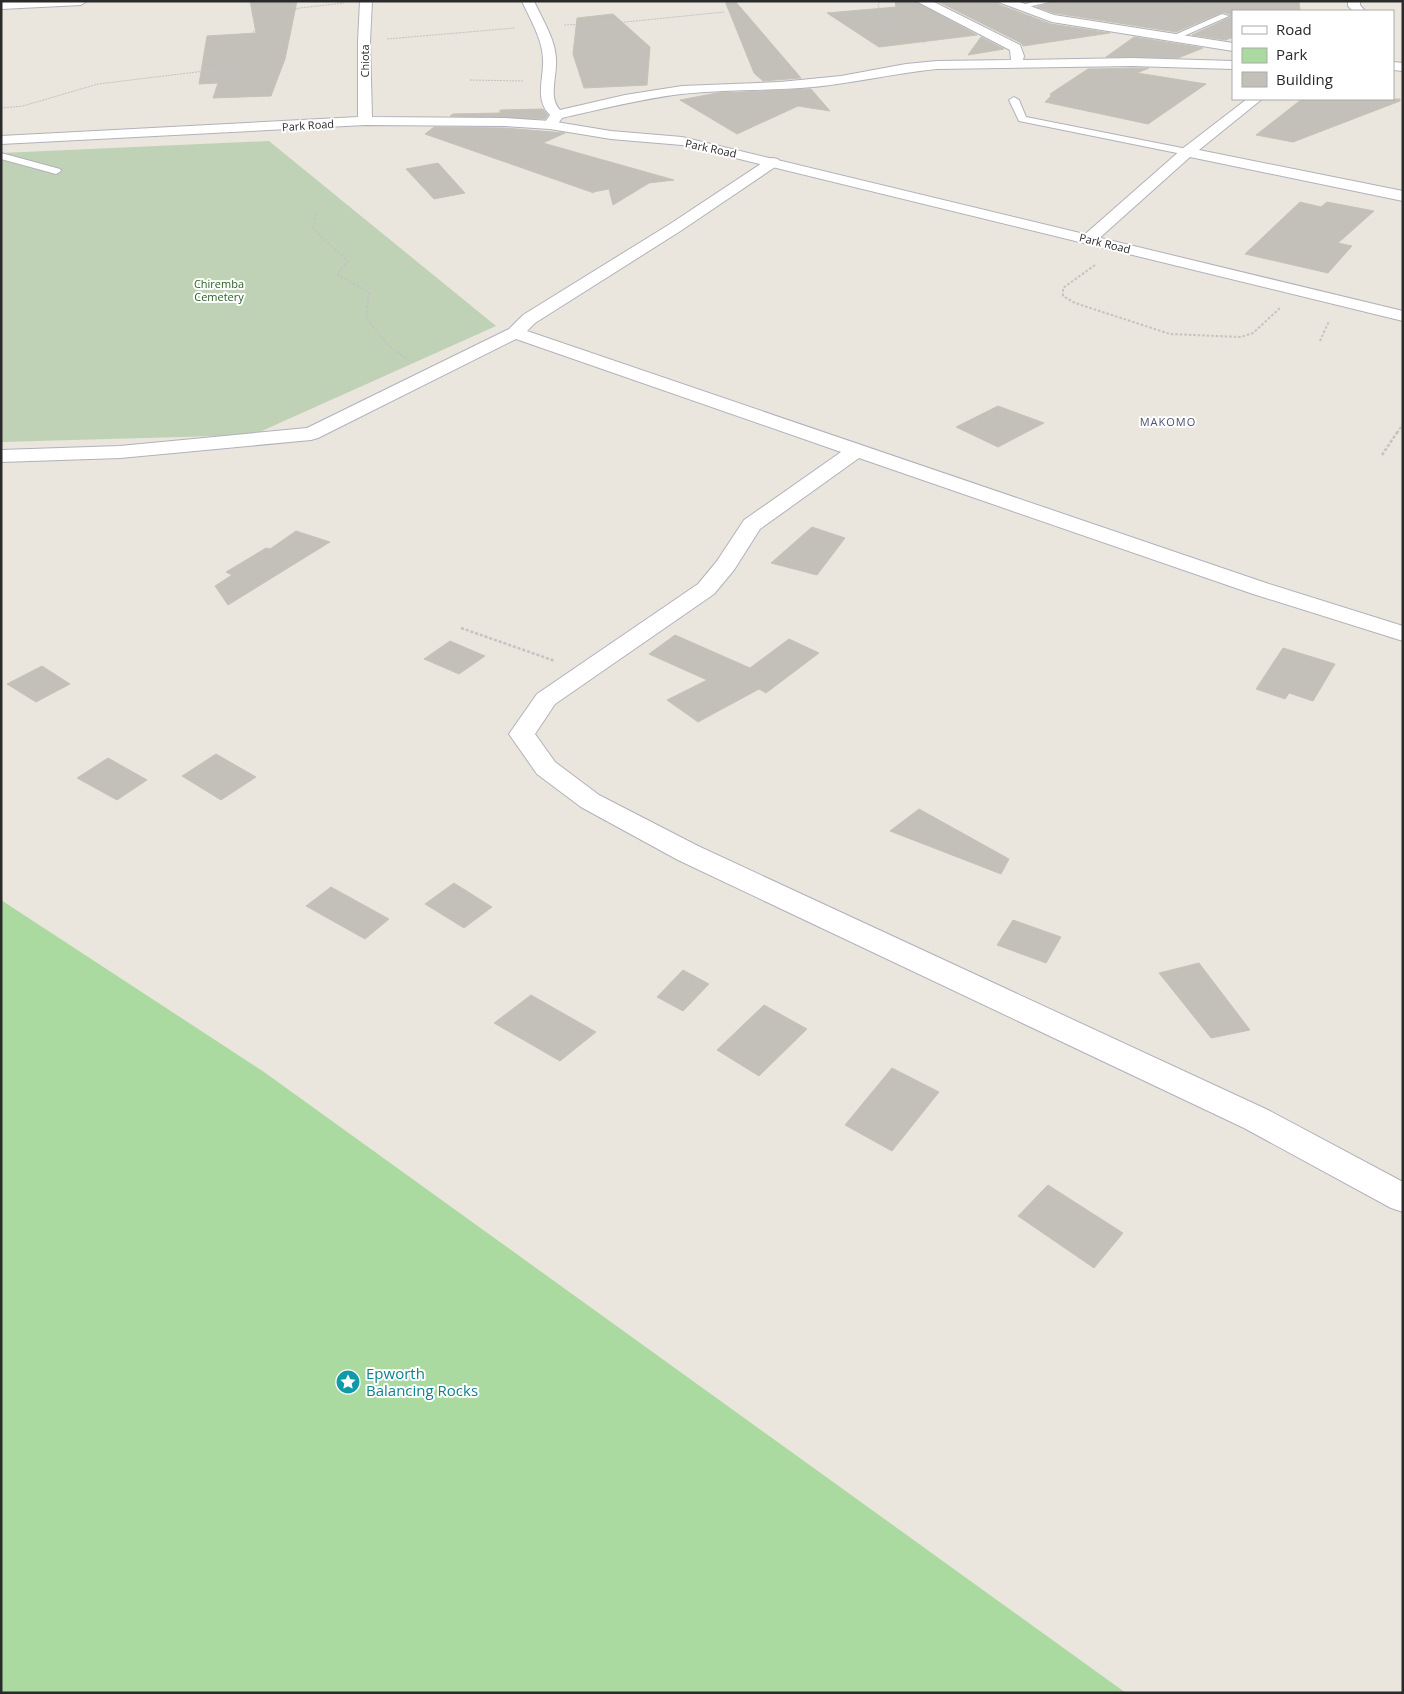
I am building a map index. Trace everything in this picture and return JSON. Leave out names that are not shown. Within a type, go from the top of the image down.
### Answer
[{"type":"street","points":[[1,5],[81,1]]},
{"type":"street","name":"Chiota","points":[[365,121],[364,42],[366,1]]},
{"type":"street","points":[[528,1],[549,52],[550,70],[547,84],[549,108],[553,120],[625,99],[682,90],[780,86],[841,80],[906,68],[962,65],[1132,62],[1232,65]]},
{"type":"street","points":[[922,1],[1016,48],[1018,56],[1016,64]]},
{"type":"street","points":[[1005,1],[1052,18],[1232,47]]},
{"type":"street","points":[[1089,239],[1187,152],[1254,100]]},
{"type":"street","name":"Park Road","points":[[1,140],[365,121],[553,120],[611,135],[682,141],[1403,316]]},
{"type":"street","points":[[1187,152],[1403,196]]},
{"type":"street","points":[[1,456],[120,452],[311,434],[515,333],[530,319],[676,227],[773,162]]},
{"type":"street","points":[[515,333],[1261,589],[1403,634]]},
{"type":"street","points":[[855,451],[752,525],[726,565],[706,589],[546,699],[522,734],[546,768],[590,802],[688,853],[1256,1119],[1403,1198]]},
{"type":"lane","points":[[1019,7],[1050,1]]},
{"type":"lane","points":[[1174,37],[1225,16]]},
{"type":"lane","points":[[1014,100],[1022,119],[1187,152]]},
{"type":"lane","points":[[1,156],[56,171]]},
{"type":"path","points":[[880,1],[878,6],[889,23],[962,65]]},
{"type":"path","points":[[1,108],[23,106],[98,84],[213,70],[228,64],[265,17],[300,8],[345,3]]},
{"type":"path","points":[[470,80],[530,81],[547,84]]},
{"type":"path","points":[[316,213],[314,229],[348,260],[337,274],[369,292],[366,318],[388,345],[429,375]]},
{"type":"path","points":[[1120,247],[1063,288],[1063,296],[1075,303],[1170,334],[1241,337],[1253,333],[1263,326],[1296,291]]},
{"type":"path","points":[[1382,456],[1403,424]]},
{"type":"path","points":[[461,628],[587,672]]},
{"type":"green space","name":"Chiremba Cemetery","points":[[269,141],[496,326],[253,435],[1,442],[1,153]]},
{"type":"green space","name":"Epworth Balancing Rocks","points":[[1,900],[264,1072],[1126,1693],[1,1693]]},
{"type":"building","points":[[250,1],[297,1],[285,59],[271,96],[213,98],[218,83],[199,84],[207,36],[256,33]]},
{"type":"building","points":[[725,1],[735,1],[801,78],[763,81],[754,73]]},
{"type":"building","points":[[895,1],[914,1],[977,35],[879,47],[827,13],[896,7]]},
{"type":"building","points":[[937,1],[997,1],[1000,5],[1051,24],[1110,33],[1023,46],[1021,43]]},
{"type":"building","points":[[1056,1],[1299,1],[1300,10],[1232,10],[1232,37],[1226,40],[1192,35],[1231,17],[1230,14],[1223,12],[1176,32],[1054,13],[1037,7]]},
{"type":"building","points":[[613,14],[650,47],[647,85],[584,88],[573,54],[577,18]]},
{"type":"building","points":[[981,37],[1004,49],[968,55]]},
{"type":"building","points":[[1134,37],[1203,48],[1178,58],[1106,57]]},
{"type":"building","points":[[1149,68],[1137,73],[1206,84],[1148,124],[1045,102],[1051,96],[1050,94],[1088,69]]},
{"type":"building","points":[[811,89],[830,111],[798,106],[737,134],[680,100],[717,93]]},
{"type":"building","points":[[1400,99],[1400,101],[1293,142],[1256,135],[1301,100]]},
{"type":"building","points":[[543,109],[548,115],[545,119],[450,116],[453,114],[500,113],[500,110]]},
{"type":"building","points":[[434,127],[505,128],[565,133],[543,143],[674,180],[649,183],[613,205],[609,189],[594,193],[425,134]]},
{"type":"building","points":[[438,163],[465,193],[434,199],[406,169]]},
{"type":"building","points":[[1300,202],[1321,207],[1327,202],[1374,211],[1338,243],[1352,246],[1328,273],[1245,254]]},
{"type":"building","points":[[998,406],[1044,423],[998,447],[956,427]]},
{"type":"building","points":[[812,527],[845,538],[817,575],[771,563]]},
{"type":"building","points":[[296,531],[330,542],[228,605],[215,586],[232,575],[226,572],[266,548],[270,549]]},
{"type":"building","points":[[675,635],[750,668],[789,639],[819,653],[766,693],[759,689],[698,722],[667,700],[707,680],[649,654]]},
{"type":"building","points":[[450,641],[485,656],[459,674],[424,659]]},
{"type":"building","points":[[1283,648],[1335,664],[1313,701],[1289,693],[1285,699],[1256,689]]},
{"type":"building","points":[[42,666],[70,684],[36,702],[7,684]]},
{"type":"building","points":[[216,754],[256,777],[221,800],[182,776]]},
{"type":"building","points":[[108,758],[147,780],[117,800],[77,778]]},
{"type":"building","points":[[919,809],[1009,859],[1001,874],[890,831]]},
{"type":"building","points":[[454,883],[492,907],[464,928],[425,904]]},
{"type":"building","points":[[331,887],[389,919],[365,939],[306,906]]},
{"type":"building","points":[[1013,920],[1061,937],[1046,963],[997,945]]},
{"type":"building","points":[[1199,963],[1250,1030],[1211,1038],[1159,973]]},
{"type":"building","points":[[683,970],[709,984],[683,1011],[657,997]]},
{"type":"building","points":[[531,995],[596,1032],[560,1061],[494,1023]]},
{"type":"building","points":[[764,1005],[807,1029],[759,1076],[717,1050]]},
{"type":"building","points":[[892,1068],[939,1092],[892,1151],[845,1125]]},
{"type":"building","points":[[1048,1185],[1123,1233],[1094,1268],[1018,1216]]},
{"type":"place","name":"Epworth Balancing Rocks","points":[[348,1382]]},
{"type":"district","name":"MAKOMO","points":[[1168,421]]}]
